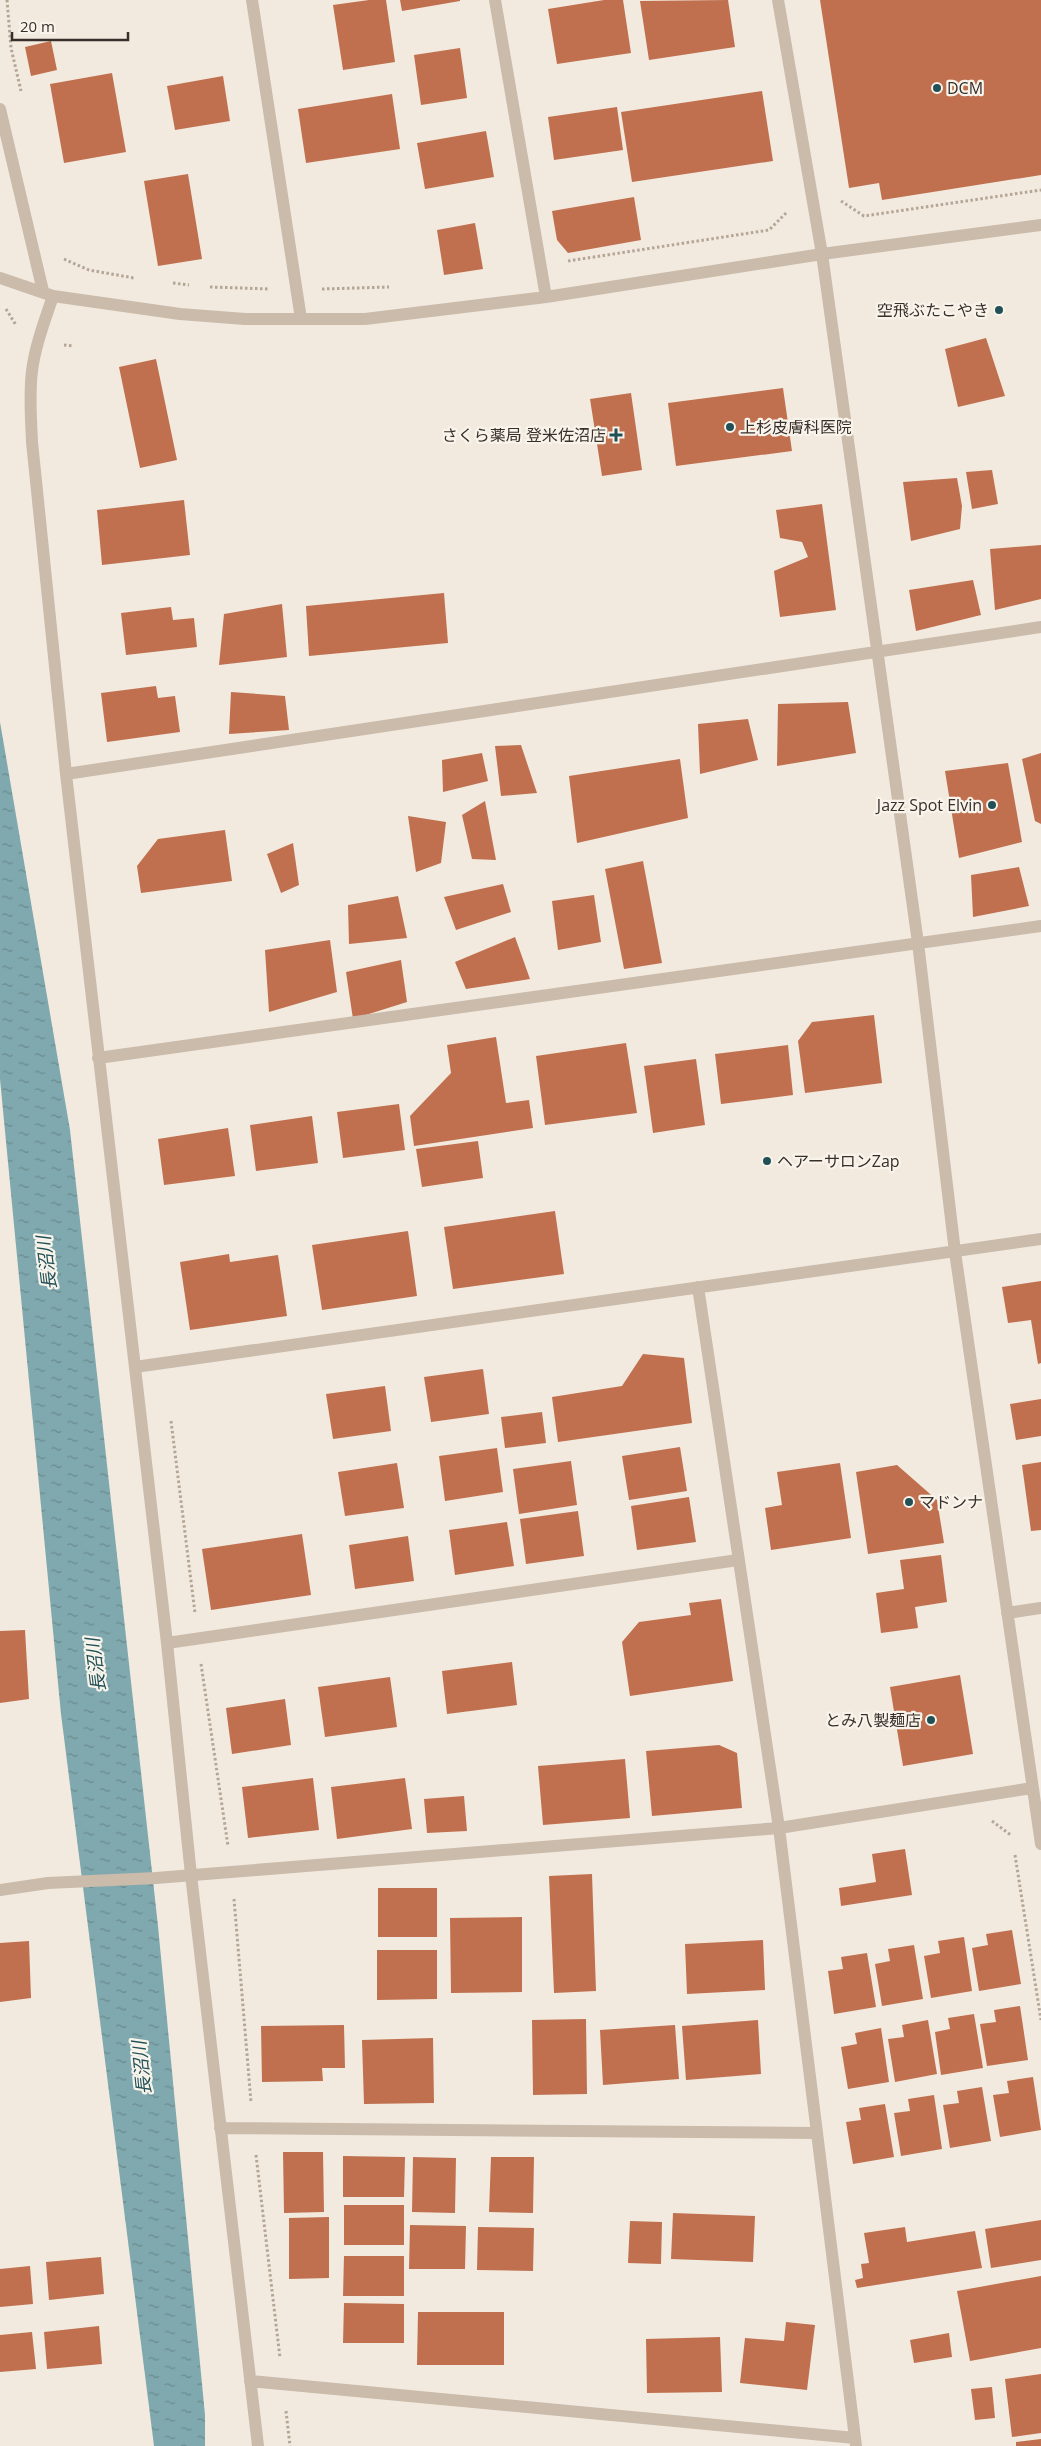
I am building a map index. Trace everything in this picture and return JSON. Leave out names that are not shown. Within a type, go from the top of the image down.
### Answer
[{"type":"street","points":[[252,0],[301,320]]},
{"type":"street","points":[[495,0],[546,297]]},
{"type":"street","points":[[778,0],[822,254],[918,943],[955,1252],[1041,1844]]},
{"type":"street","points":[[0,110],[48,294],[32,370],[30,398],[32,442],[66,774],[98,1058],[167,1643],[220,2128],[258,2446]]},
{"type":"street","points":[[1,278],[48,294],[180,314],[245,319],[365,319],[546,297],[822,254],[1041,225]]},
{"type":"street","points":[[66,774],[1041,627]]},
{"type":"street","points":[[98,1058],[1041,926]]},
{"type":"street","points":[[135,1367],[1041,1239]]},
{"type":"street","points":[[250,2381],[856,2442],[779,1828],[698,1287]]},
{"type":"street","points":[[167,1643],[738,1560]]},
{"type":"street","points":[[1007,1613],[1041,1608]]},
{"type":"street","points":[[0,1890],[48,1883],[156,1878],[779,1828],[1032,1788]]},
{"type":"street","points":[[220,2128],[816,2133]]},
{"type":"path","points":[[6,0],[12,48],[22,96]]},
{"type":"path","points":[[540,266],[769,230],[791,208],[840,200],[864,216],[1041,190]]},
{"type":"path","points":[[60,253],[65,260],[89,270],[142,279]]},
{"type":"path","points":[[170,283],[198,286]]},
{"type":"path","points":[[207,287],[296,290],[393,287]]},
{"type":"path","points":[[170,1414],[198,1638],[231,1872],[254,2129],[290,2446]]},
{"type":"path","points":[[990,1795],[992,1823],[1012,1834],[1013,1844]]},
{"type":"path","points":[[1015,1854],[1041,2020]]},
{"type":"water","name":"長沼川","points":[[0,722],[70,1130],[158,1926],[205,2415],[205,2446],[154,2446],[61,1714],[0,1079]]},
{"type":"building","points":[[369,0],[386,0],[395,62],[343,70],[333,5]]},
{"type":"building","points":[[400,0],[460,0],[460,1],[402,11]]},
{"type":"building","points":[[604,0],[623,0],[631,53],[557,64],[548,9]]},
{"type":"building","points":[[728,0],[735,47],[649,60],[640,1]]},
{"type":"building","name":"DCM","points":[[820,0],[1041,0],[1041,175],[882,200],[879,183],[849,188]]},
{"type":"building","points":[[51,41],[57,70],[31,76],[25,47]]},
{"type":"building","points":[[460,48],[467,98],[421,105],[414,55]]},
{"type":"building","points":[[112,73],[126,152],[64,163],[50,84]]},
{"type":"building","points":[[223,76],[230,121],[175,130],[167,86]]},
{"type":"building","points":[[762,91],[773,161],[632,182],[621,112]]},
{"type":"building","points":[[392,94],[400,149],[306,163],[298,109]]},
{"type":"building","points":[[617,107],[623,150],[554,160],[548,117]]},
{"type":"building","points":[[486,131],[494,177],[425,189],[417,143]]},
{"type":"building","points":[[188,174],[202,259],[158,266],[144,181]]},
{"type":"building","points":[[634,197],[641,240],[568,253],[557,240],[552,211]]},
{"type":"building","points":[[475,223],[483,269],[444,275],[437,230]]},
{"type":"building","points":[[986,338],[1005,396],[958,407],[945,349]]},
{"type":"building","points":[[156,359],[177,460],[140,468],[119,367]]},
{"type":"building","name":"上杉皮膚科医院","points":[[783,388],[792,451],[676,466],[668,403]]},
{"type":"building","name":"さくら薬局 登米佐沼店","points":[[631,393],[642,470],[602,476],[590,399]]},
{"type":"building","points":[[992,470],[998,504],[972,509],[966,472]]},
{"type":"building","points":[[957,478],[962,506],[960,529],[911,541],[903,482]]},
{"type":"building","points":[[184,500],[190,555],[102,565],[97,510]]},
{"type":"building","points":[[822,504],[836,610],[780,617],[774,571],[808,557],[802,542],[780,538],[776,510]]},
{"type":"building","points":[[1041,545],[1041,599],[995,610],[990,549]]},
{"type":"building","points":[[973,580],[981,615],[916,631],[909,590]]},
{"type":"building","points":[[444,593],[448,643],[309,656],[306,606]]},
{"type":"building","points":[[282,604],[287,657],[219,665],[224,614]]},
{"type":"building","points":[[171,607],[173,620],[194,618],[197,647],[126,655],[121,613]]},
{"type":"building","points":[[156,686],[158,698],[175,696],[180,732],[107,742],[101,693]]},
{"type":"building","points":[[231,692],[285,696],[289,730],[229,734]]},
{"type":"building","points":[[848,702],[856,753],[777,766],[778,704]]},
{"type":"building","points":[[748,719],[758,760],[700,774],[698,724]]},
{"type":"building","points":[[521,745],[537,793],[501,796],[495,746]]},
{"type":"building","points":[[482,753],[488,781],[443,792],[442,760]]},
{"type":"building","points":[[1041,753],[1041,824],[1035,821],[1022,759]]},
{"type":"building","points":[[680,759],[688,818],[577,843],[569,776]]},
{"type":"building","points":[[1008,763],[1022,842],[959,858],[945,771]]},
{"type":"building","points":[[485,801],[496,860],[472,859],[462,815]]},
{"type":"building","points":[[408,816],[446,822],[441,863],[416,872]]},
{"type":"building","points":[[225,830],[232,881],[141,893],[137,866],[158,839]]},
{"type":"building","points":[[293,843],[299,885],[281,893],[267,854]]},
{"type":"building","points":[[643,861],[662,963],[624,969],[605,869]]},
{"type":"building","points":[[1019,867],[1029,906],[973,917],[971,875]]},
{"type":"building","points":[[503,884],[511,912],[456,930],[444,897]]},
{"type":"building","points":[[594,895],[601,942],[558,950],[552,901]]},
{"type":"building","points":[[398,896],[407,938],[349,944],[348,905]]},
{"type":"building","points":[[515,937],[530,979],[466,989],[455,962]]},
{"type":"building","points":[[330,940],[337,992],[269,1012],[265,950]]},
{"type":"building","points":[[401,960],[407,1002],[353,1019],[346,972]]},
{"type":"building","points":[[874,1015],[882,1083],[805,1093],[798,1041],[812,1022]]},
{"type":"building","points":[[496,1037],[506,1103],[529,1100],[533,1128],[414,1146],[410,1116],[451,1073],[447,1045]]},
{"type":"building","points":[[626,1043],[637,1113],[545,1125],[536,1056]]},
{"type":"building","points":[[788,1045],[793,1095],[721,1104],[715,1054]]},
{"type":"building","points":[[696,1059],[705,1125],[653,1133],[644,1066]]},
{"type":"building","points":[[399,1104],[405,1150],[343,1158],[337,1112]]},
{"type":"building","points":[[312,1116],[318,1163],[256,1171],[250,1125]]},
{"type":"building","points":[[228,1128],[235,1176],[164,1185],[158,1139]]},
{"type":"building","points":[[478,1141],[483,1178],[422,1187],[416,1149]]},
{"type":"building","points":[[555,1211],[564,1274],[453,1289],[444,1227]]},
{"type":"building","points":[[408,1231],[417,1296],[322,1310],[312,1245]]},
{"type":"building","points":[[229,1254],[230,1262],[278,1255],[287,1316],[190,1330],[180,1262]]},
{"type":"building","points":[[1041,1281],[1041,1363],[1038,1364],[1031,1320],[1008,1323],[1002,1287]]},
{"type":"building","points":[[643,1354],[684,1358],[692,1423],[558,1442],[552,1397],[622,1386]]},
{"type":"building","points":[[483,1369],[489,1414],[431,1422],[424,1377]]},
{"type":"building","points":[[385,1386],[391,1431],[333,1439],[326,1394]]},
{"type":"building","points":[[1041,1399],[1041,1436],[1016,1440],[1010,1404]]},
{"type":"building","points":[[542,1412],[546,1443],[505,1448],[501,1417]]},
{"type":"building","points":[[680,1447],[687,1491],[629,1500],[622,1456]]},
{"type":"building","points":[[497,1448],[503,1492],[445,1501],[439,1456]]},
{"type":"building","points":[[571,1461],[577,1505],[519,1514],[513,1469]]},
{"type":"building","points":[[1041,1462],[1041,1530],[1031,1531],[1022,1465]]},
{"type":"building","points":[[397,1463],[404,1508],[345,1516],[338,1472]]},
{"type":"building","points":[[840,1463],[851,1538],[771,1550],[765,1508],[782,1505],[777,1472]]},
{"type":"building","points":[[897,1465],[937,1500],[944,1543],[868,1554],[856,1472]]},
{"type":"building","points":[[689,1497],[696,1542],[637,1550],[631,1506]]},
{"type":"building","points":[[578,1511],[584,1556],[526,1564],[520,1519]]},
{"type":"building","points":[[507,1522],[514,1566],[455,1575],[449,1530]]},
{"type":"building","points":[[302,1534],[311,1595],[211,1610],[202,1549]]},
{"type":"building","points":[[408,1536],[414,1581],[355,1589],[349,1545]]},
{"type":"building","points":[[941,1555],[947,1602],[915,1607],[918,1628],[881,1633],[876,1593],[904,1589],[900,1560]]},
{"type":"building","points":[[721,1599],[733,1681],[630,1696],[622,1642],[639,1622],[691,1615],[689,1603]]},
{"type":"building","points":[[25,1630],[29,1699],[0,1703],[0,1631]]},
{"type":"building","points":[[512,1662],[517,1705],[447,1714],[442,1671]]},
{"type":"building","name":"とみ八製麺店","points":[[960,1675],[973,1754],[903,1766],[890,1687]]},
{"type":"building","points":[[390,1677],[397,1727],[325,1737],[318,1687]]},
{"type":"building","points":[[285,1699],[291,1745],[232,1754],[226,1708]]},
{"type":"building","points":[[719,1745],[737,1753],[742,1808],[652,1816],[646,1751]]},
{"type":"building","points":[[625,1759],[630,1818],[543,1825],[538,1766]]},
{"type":"building","points":[[313,1778],[319,1830],[248,1838],[242,1787]]},
{"type":"building","points":[[405,1778],[412,1829],[337,1839],[331,1787]]},
{"type":"building","points":[[464,1796],[467,1831],[427,1833],[424,1799]]},
{"type":"building","points":[[905,1849],[912,1895],[841,1906],[839,1888],[876,1882],[872,1854]]},
{"type":"building","points":[[592,1874],[596,1991],[554,1993],[549,1876]]},
{"type":"building","points":[[378,1888],[437,1888],[437,1937],[378,1937]]},
{"type":"building","points":[[522,1917],[522,1992],[451,1993],[450,1918]]},
{"type":"building","points":[[1012,1930],[1021,1984],[979,1991],[972,1948],[988,1945],[986,1934]]},
{"type":"building","points":[[964,1937],[972,1991],[931,1998],[924,1956],[940,1953],[938,1941]]},
{"type":"building","points":[[763,1940],[765,1990],[687,1994],[685,1944]]},
{"type":"building","points":[[29,1941],[31,1998],[0,2002],[0,1943]]},
{"type":"building","points":[[914,1945],[923,1999],[882,2006],[875,1964],[890,1961],[888,1949]]},
{"type":"building","points":[[377,1950],[437,1950],[437,1999],[377,2000]]},
{"type":"building","points":[[867,1953],[876,2007],[834,2014],[828,1971],[843,1969],[841,1957]]},
{"type":"building","points":[[1020,2006],[1028,2060],[987,2066],[980,2024],[996,2022],[994,2010]]},
{"type":"building","points":[[974,2014],[983,2068],[941,2075],[935,2032],[950,2029],[948,2018]]},
{"type":"building","points":[[586,2019],[587,2094],[533,2095],[532,2020]]},
{"type":"building","points":[[758,2020],[761,2074],[686,2080],[682,2026]]},
{"type":"building","points":[[928,2020],[937,2074],[895,2082],[888,2039],[904,2037],[902,2025]]},
{"type":"building","points":[[344,2025],[345,2068],[322,2068],[323,2081],[262,2082],[261,2026]]},
{"type":"building","points":[[675,2025],[679,2079],[603,2085],[600,2030]]},
{"type":"building","points":[[881,2028],[889,2082],[848,2089],[841,2047],[857,2044],[855,2033]]},
{"type":"building","points":[[433,2038],[434,2103],[364,2104],[362,2040]]},
{"type":"building","points":[[1033,2077],[1041,2130],[1000,2137],[993,2095],[1009,2093],[1007,2081]]},
{"type":"building","points":[[982,2087],[991,2141],[950,2148],[943,2105],[959,2103],[957,2091]]},
{"type":"building","points":[[934,2095],[942,2149],[901,2156],[894,2113],[910,2111],[908,2099]]},
{"type":"building","points":[[885,2104],[894,2157],[853,2164],[846,2122],[861,2120],[859,2108]]},
{"type":"building","points":[[283,2152],[323,2152],[324,2212],[284,2213]]},
{"type":"building","points":[[343,2156],[405,2157],[404,2197],[343,2197]]},
{"type":"building","points":[[413,2157],[456,2158],[455,2213],[412,2212]]},
{"type":"building","points":[[491,2157],[534,2157],[533,2213],[489,2212]]},
{"type":"building","points":[[344,2205],[404,2205],[404,2245],[344,2245]]},
{"type":"building","points":[[673,2213],[755,2216],[753,2262],[671,2259]]},
{"type":"building","points":[[329,2217],[329,2278],[289,2279],[289,2218]]},
{"type":"building","points":[[1041,2220],[1041,2260],[991,2268],[985,2229]]},
{"type":"building","points":[[630,2221],[662,2222],[661,2264],[628,2263]]},
{"type":"building","points":[[410,2225],[466,2226],[465,2269],[409,2269]]},
{"type":"building","points":[[478,2227],[534,2228],[533,2271],[477,2270]]},
{"type":"building","points":[[905,2227],[907,2242],[975,2231],[982,2268],[857,2288],[855,2280],[863,2278],[861,2264],[869,2263],[864,2233]]},
{"type":"building","points":[[344,2256],[404,2256],[404,2296],[343,2296]]},
{"type":"building","points":[[101,2257],[104,2294],[49,2300],[46,2262]]},
{"type":"building","points":[[30,2266],[33,2304],[0,2307],[0,2269]]},
{"type":"building","points":[[1041,2276],[1041,2348],[970,2361],[957,2291]]},
{"type":"building","points":[[344,2303],[404,2304],[404,2343],[343,2343]]},
{"type":"building","points":[[418,2312],[504,2312],[504,2365],[417,2365]]},
{"type":"building","points":[[786,2322],[815,2325],[807,2390],[740,2383],[745,2338],[784,2341]]},
{"type":"building","points":[[99,2326],[102,2364],[47,2369],[44,2332]]},
{"type":"building","points":[[32,2332],[36,2369],[0,2372],[0,2335]]},
{"type":"building","points":[[949,2333],[952,2357],[914,2363],[910,2340]]},
{"type":"building","points":[[720,2337],[722,2392],[647,2393],[646,2339]]},
{"type":"building","points":[[1041,2374],[1041,2433],[1012,2437],[1005,2379]]},
{"type":"building","points":[[992,2387],[995,2418],[975,2420],[971,2389]]},
{"type":"building","points":[[1041,2439],[1041,2446],[1016,2446],[1016,2442]]},
{"type":"place","name":"DCM","points":[[937,88]]},
{"type":"place","name":"空飛ぶたこやき","points":[[999,310]]},
{"type":"place","name":"上杉皮膚科医院","points":[[730,427]]},
{"type":"place","name":"さくら薬局 登米佐沼店","points":[[616,435]]},
{"type":"place","name":"Jazz Spot Elvin","points":[[992,805]]},
{"type":"place","name":"ヘアーサロンZap","points":[[767,1161]]},
{"type":"place","name":"マドンナ","points":[[909,1502]]},
{"type":"place","name":"とみ八製麺店","points":[[931,1720]]}]
